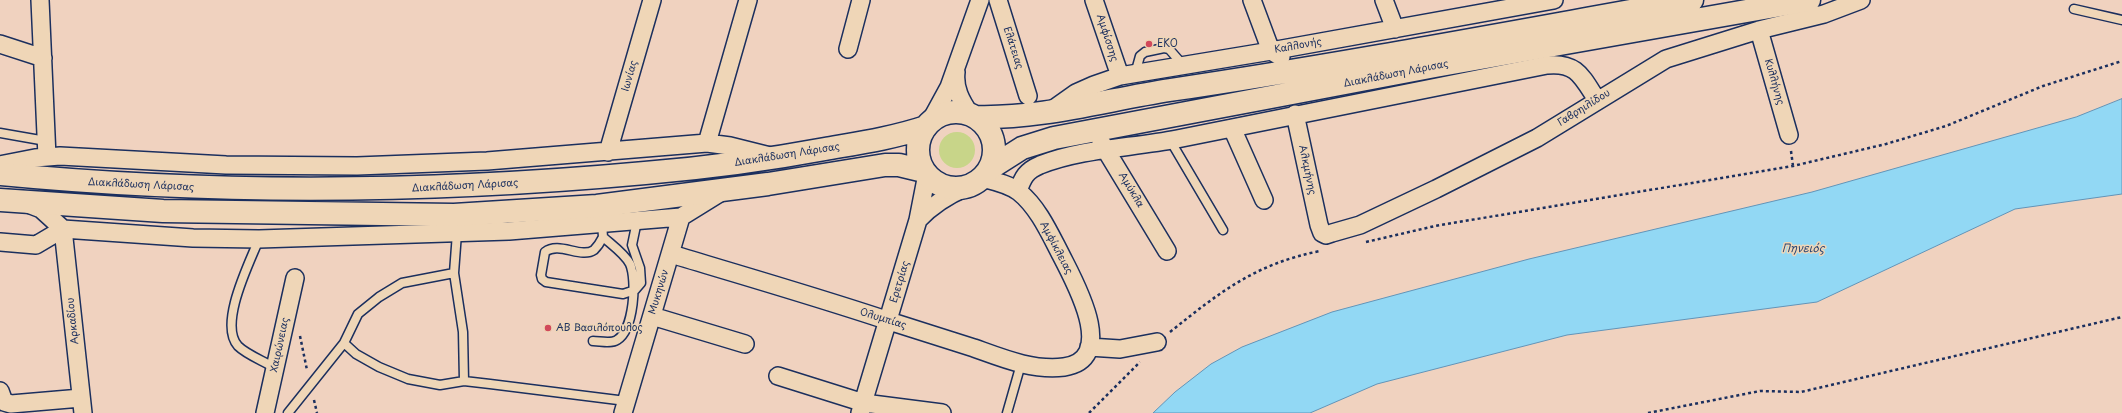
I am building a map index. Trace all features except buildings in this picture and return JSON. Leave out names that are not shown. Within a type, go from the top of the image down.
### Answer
[{"type":"main road","name":"Διακλάδωση Λάρισας","points":[[973,115],[1016,116],[1050,112],[1310,68],[1692,0]]},
{"type":"main road","name":"Διακλάδωση Λάρισας","points":[[980,178],[1022,148],[1054,138],[1435,66],[1809,0]]},
{"type":"main road","points":[[950,112],[973,115],[985,124],[992,134],[994,158],[980,178],[956,188],[945,187],[935,182],[926,173],[919,160],[918,149],[920,137],[929,123],[950,112]]},
{"type":"main road","name":"Διακλάδωση Λάρισας","points":[[0,174],[95,183],[177,188],[382,189],[533,183],[674,171],[778,158],[886,138],[929,123]]},
{"type":"main road","points":[[0,200],[163,212],[454,215],[597,206],[727,189],[885,165],[899,165],[926,173]]},
{"type":"street","points":[[40,0],[46,149]]},
{"type":"street","name":"Ιωνίας","points":[[608,152],[652,0]]},
{"type":"street","points":[[707,143],[748,0]]},
{"type":"street","points":[[848,49],[861,0]]},
{"type":"street","points":[[929,123],[949,87],[980,0]]},
{"type":"street","name":"Ελάτειας","points":[[998,0],[1028,96]]},
{"type":"street","name":"Αμφίσσης","points":[[1094,0],[1127,75]]},
{"type":"street","points":[[1252,0],[1271,51],[1284,58],[1310,68]]},
{"type":"street","points":[[1384,0],[1395,29]]},
{"type":"street","name":"Καλλoνής","points":[[1050,112],[1076,93],[1094,85],[1127,75],[1395,29],[1549,0]]},
{"type":"street","name":"Γαβρηιλίδου","points":[[1319,225],[1322,233],[1326,235],[1382,215],[1537,138],[1666,59],[1759,30],[1824,14],[1861,0]]},
{"type":"street","name":"Κυλλήνης","points":[[1759,30],[1789,135]]},
{"type":"street","points":[[0,44],[43,58]]},
{"type":"street","points":[[1018,191],[1022,178],[1032,168],[1069,156],[1170,140],[1388,96],[1560,64],[1579,72],[1597,100]]},
{"type":"street","points":[[957,65],[957,88],[961,100],[973,115]]},
{"type":"street","points":[[1388,96],[1435,66]]},
{"type":"street","name":"Αλκμήνης","points":[[1296,114],[1319,225]]},
{"type":"street","points":[[1232,128],[1264,200]]},
{"type":"street","name":"Αμύκλα","points":[[1094,130],[1167,251]]},
{"type":"street","points":[[0,165],[46,149],[74,156],[226,165],[357,166],[487,161],[707,143],[730,146],[778,158]]},
{"type":"street","name":"Ερετρίας","points":[[862,408],[918,220],[926,173]]},
{"type":"street","name":"Αμφίκλειας","points":[[980,178],[996,181],[1018,191],[1029,202],[1041,220],[1080,294],[1090,326],[1089,347]]},
{"type":"street","name":"Ερετρίας","points":[[918,220],[928,209],[941,200],[980,178]]},
{"type":"street","points":[[0,242],[36,245],[63,228],[193,238],[259,239],[457,233],[603,231],[637,221],[681,217],[727,189]]},
{"type":"street","points":[[22,202],[41,209],[53,217],[63,228]]},
{"type":"street","name":"Μυκηνών","points":[[624,407],[681,217]]},
{"type":"street","name":"Αρκαδίου","points":[[63,228],[82,406]]},
{"type":"street","name":"Ολυμπίας","points":[[671,254],[888,320],[1021,364],[1038,366],[1065,366],[1079,362],[1089,347]]},
{"type":"street","name":"Χαιρώνειας","points":[[265,413],[295,278]]},
{"type":"street","points":[[652,316],[745,344]]},
{"type":"street","points":[[1089,347],[1120,349],[1157,342]]},
{"type":"street","points":[[778,376],[862,408],[942,413]]},
{"type":"street","points":[[0,391],[4,402],[10,404],[82,406]]},
{"type":"lane","points":[[2074,9],[2122,20]]},
{"type":"lane","points":[[0,133],[46,149]]},
{"type":"lane","points":[[1170,140],[1223,230]]},
{"type":"lane","points":[[593,341],[608,342],[617,340],[626,330],[635,290],[630,264],[603,231],[594,250],[588,252],[549,249],[545,252],[541,275],[542,279],[546,282],[623,294],[635,290],[641,283],[640,268],[632,245],[637,221]]},
{"type":"lane","points":[[457,233],[454,273],[463,332],[464,382]]},
{"type":"lane","points":[[259,239],[239,290],[232,314],[232,327],[235,341],[239,347],[275,368]]},
{"type":"lane","points":[[288,413],[344,343],[358,314],[379,297],[402,283],[454,273]]},
{"type":"lane","points":[[344,343],[356,354],[408,379],[440,385],[464,382],[624,407]]},
{"type":"lane","points":[[1007,413],[1021,364]]},
{"type":"path","points":[[1365,242],[1435,226],[1793,166],[1886,144],[1946,126],[2043,86],[2122,61]]},
{"type":"path","points":[[1089,413],[1148,354],[1157,342],[1236,282],[1284,260],[1321,251]]},
{"type":"path","points":[[1648,413],[1760,392],[1801,392],[2122,317]]},
{"type":"path","points":[[299,334],[317,413]]},
{"type":"green space","points":[[961,132],[970,137],[974,143],[974,157],[970,163],[961,168],[953,168],[944,163],[940,157],[939,146],[944,137],[950,133]]},
{"type":"water","name":"Πηνειός","points":[[2122,99],[2122,194],[2015,209],[1817,302],[1567,335],[1377,384],[1310,413],[1153,413],[1175,392],[1211,364],[1242,347],[1332,312],[1529,259],[1812,192],[2076,117]]},
{"type":"place","name":"EKO","points":[[1149,44]]},
{"type":"place","name":"ΑΒ Βασιλόπουλος","points":[[548,328]]}]
